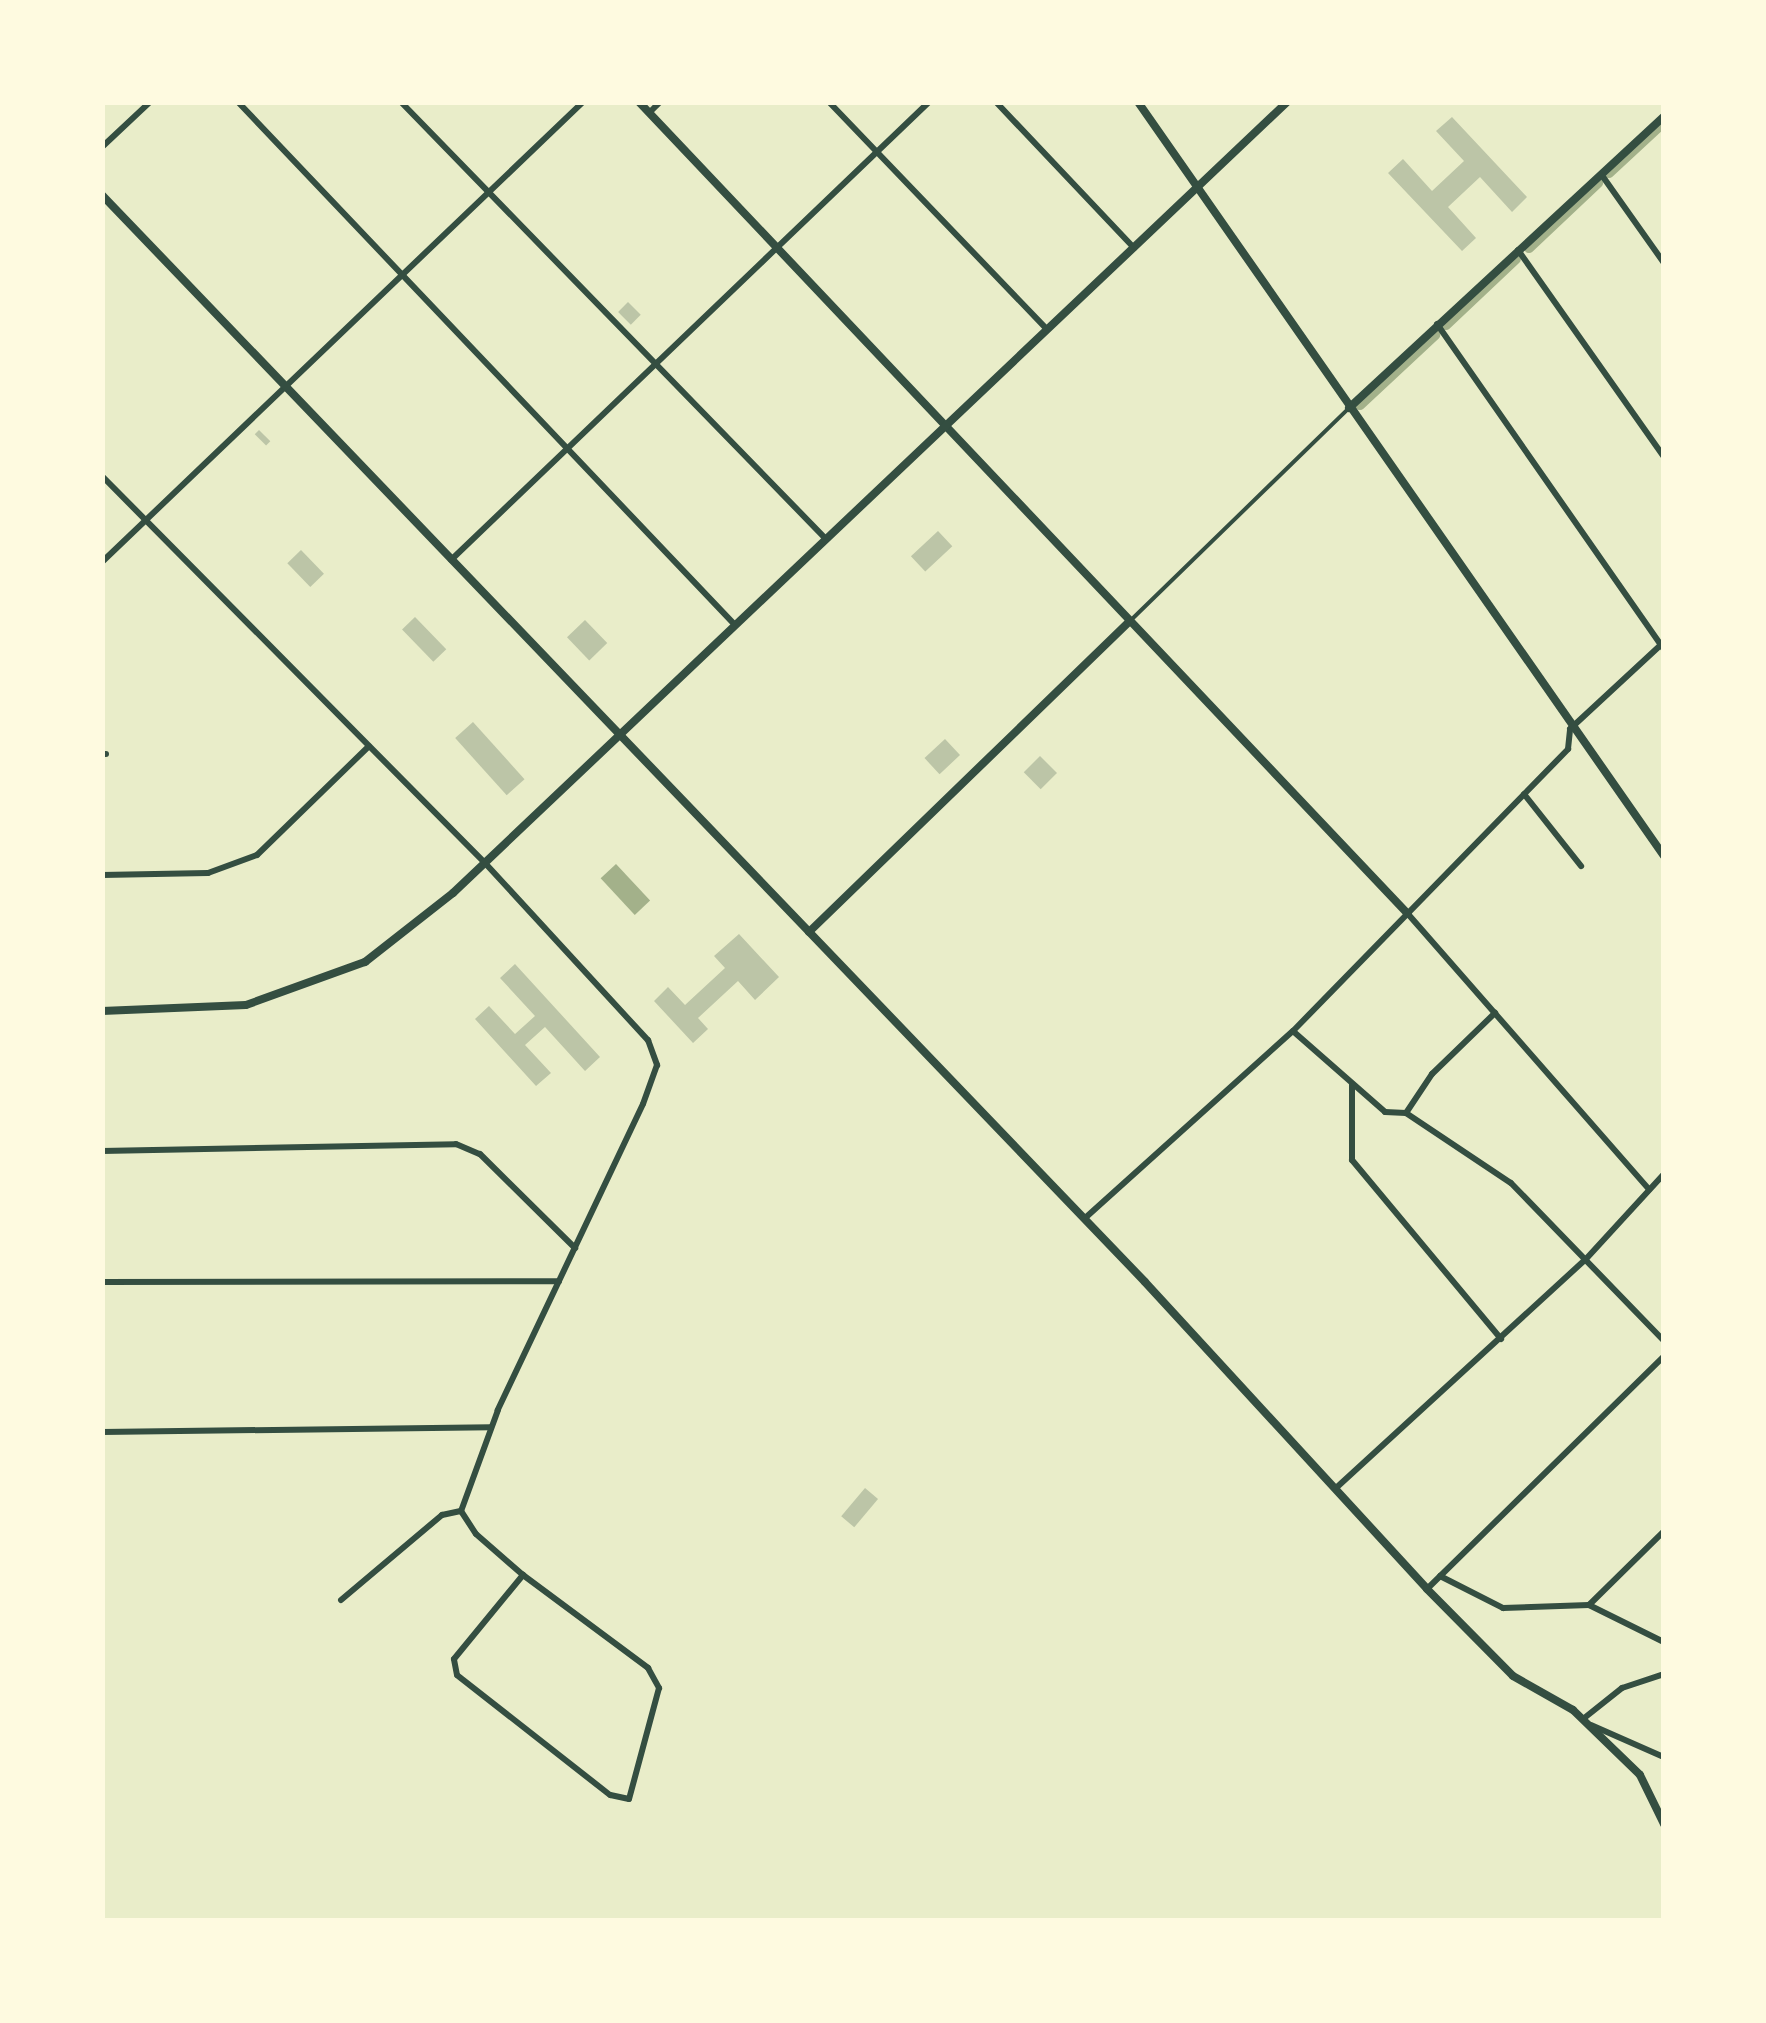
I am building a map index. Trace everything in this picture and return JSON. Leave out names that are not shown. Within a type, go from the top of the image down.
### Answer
[{"type":"street","points":[[102,147],[150,102]]},
{"type":"street","points":[[238,102],[400,277],[735,625]]},
{"type":"street","points":[[402,102],[487,194],[826,539]]},
{"type":"street","points":[[102,562],[583,102]]},
{"type":"street","points":[[639,102],[1408,914],[1649,1189]]},
{"type":"street","points":[[649,113],[660,102]]},
{"type":"street","points":[[828,102],[1047,330]]},
{"type":"street","points":[[451,560],[929,102]]},
{"type":"street","points":[[996,102],[1134,248]]},
{"type":"street","points":[[1138,102],[1570,729],[1664,856]]},
{"type":"street","points":[[102,1011],[246,1005],[365,962],[453,893],[1288,102]]},
{"type":"street","points":[[809,932],[1436,324],[1664,116]]},
{"type":"street","points":[[1600,173],[1664,263]]},
{"type":"street","points":[[102,196],[1084,1219],[1427,1588],[1514,1676],[1586,1722],[1664,1757]]},
{"type":"street","points":[[1518,250],[1664,457]]},
{"type":"street","points":[[1084,1219],[1293,1031],[1568,749],[1570,729],[1663,645],[1436,324]]},
{"type":"street","points":[[102,476],[485,863],[648,1040],[657,1066],[492,1427],[461,1511]]},
{"type":"street","points":[[102,874],[208,873],[258,855],[370,746]]},
{"type":"street","points":[[1524,794],[1580,866]]},
{"type":"street","points":[[1406,1113],[1432,1074],[1496,1014]]},
{"type":"street","points":[[1293,1031],[1385,1112],[1406,1113],[1511,1182],[1664,1341]]},
{"type":"street","points":[[1352,1083],[1352,1160],[1500,1339]]},
{"type":"street","points":[[102,1152],[456,1144],[480,1154],[575,1248]]},
{"type":"street","points":[[1336,1488],[1586,1259],[1664,1174]]},
{"type":"street","points":[[102,1282],[559,1281]]},
{"type":"street","points":[[1427,1588],[1664,1356]]},
{"type":"street","points":[[102,1432],[492,1427]]},
{"type":"street","points":[[461,1511],[476,1534],[523,1574],[648,1668],[659,1688],[629,1799],[610,1795],[458,1675],[454,1659],[523,1574]]},
{"type":"street","points":[[340,1600],[442,1515],[461,1511]]},
{"type":"street","points":[[1588,1605],[1664,1532]]},
{"type":"street","points":[[1440,1576],[1502,1608],[1588,1605],[1664,1642]]},
{"type":"street","points":[[1586,1722],[1622,1688],[1664,1674]]},
{"type":"street","points":[[1586,1722],[1640,1775],[1664,1824]]},
{"type":"shaded area","points":[[616,864],[650,901],[635,915],[601,878]]},
{"type":"building","points":[[1452,117],[1527,197],[1512,212],[1480,177],[1448,207],[1476,238],[1462,251],[1388,173],[1403,159],[1432,191],[1464,161],[1436,131]]},
{"type":"building","points":[[628,302],[641,315],[631,325],[618,312]]},
{"type":"building","points":[[259,430],[270,441],[266,446],[255,434]]},
{"type":"building","points":[[938,531],[952,546],[925,572],[911,556]]},
{"type":"building","points":[[301,550],[324,574],[310,587],[287,563]]},
{"type":"building","points":[[415,617],[446,649],[433,662],[402,630]]},
{"type":"building","points":[[585,620],[607,643],[589,660],[567,637]]},
{"type":"building","points":[[473,722],[525,779],[507,795],[455,738]]},
{"type":"building","points":[[945,739],[960,755],[940,774],[925,758]]},
{"type":"building","points":[[1040,756],[1057,773],[1041,789],[1024,772]]},
{"type":"building","points":[[739,934],[779,977],[755,1000],[738,981],[698,1018],[708,1029],[693,1043],[654,1001],[668,987],[685,1005],[725,968],[714,956]]},
{"type":"building","points":[[515,964],[600,1057],[585,1071],[545,1027],[525,1045],[551,1073],[536,1086],[475,1019],[489,1006],[515,1034],[535,1016],[500,978]]},
{"type":"building","points":[[865,1488],[878,1499],[854,1527],[841,1516]]},
{"type":"waterway","points":[[1609,173],[1664,122]]},
{"type":"waterway","points":[[1529,248],[1598,183]]},
{"type":"waterway","points":[[1446,325],[1516,259]]},
{"type":"waterway","points":[[1360,405],[1435,335]]}]
